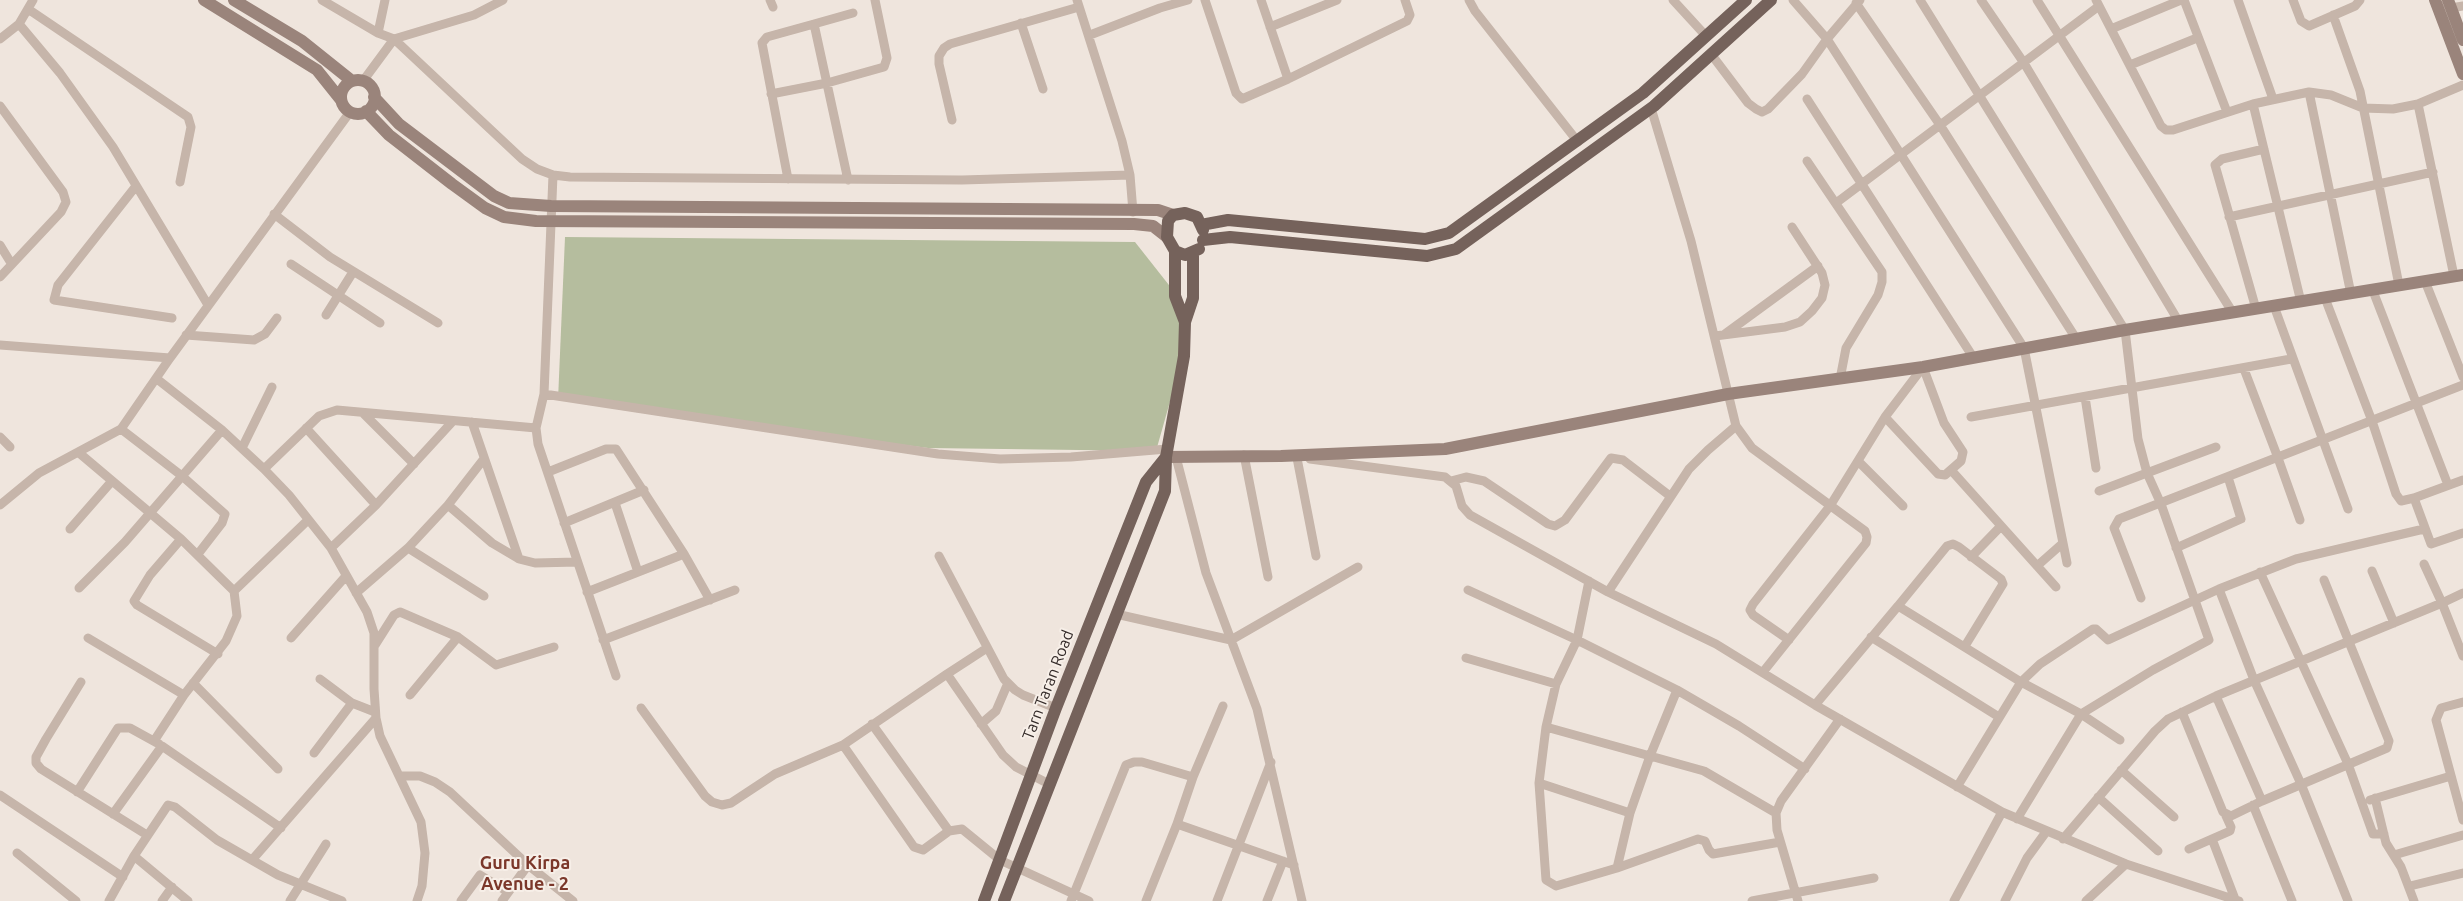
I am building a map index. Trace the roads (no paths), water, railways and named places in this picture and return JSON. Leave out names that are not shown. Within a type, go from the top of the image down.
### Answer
[{"type":"main road","points":[[204,0],[317,70],[350,112],[361,113],[366,111],[373,103],[374,97]]},
{"type":"main road","points":[[234,0],[302,41],[357,81],[371,87],[374,97],[399,124],[494,196],[509,203],[551,206],[1133,212],[1158,210],[1173,215],[1185,213],[1197,217],[1201,225],[1203,240],[1200,249],[1185,256],[1175,251]]},
{"type":"main road","points":[[1201,225],[1228,220],[1425,239],[1449,233],[1578,142],[1643,93],[1746,0]]},
{"type":"main road","points":[[1203,240],[1230,237],[1427,256],[1456,249],[1651,108],[1771,0]]},
{"type":"main road","points":[[2435,0],[2463,74]]},
{"type":"main road","points":[[2454,5],[2463,40]]},
{"type":"main road","points":[[1734,11],[1746,23]]},
{"type":"main road","points":[[341,100],[344,87],[357,81]]},
{"type":"main road","points":[[366,111],[389,135],[485,208],[504,217],[552,221],[1134,224],[1153,226],[1167,237],[1175,251],[1175,296],[1185,322]]},
{"type":"main road","points":[[1167,237],[1168,221],[1173,215]]},
{"type":"main road","points":[[1004,901],[1165,491],[1184,356],[1185,322],[1193,298],[1193,252]]},
{"type":"main road","points":[[1169,454],[1281,456],[1445,449],[1728,394],[1923,367],[2125,330],[2459,275]]},
{"type":"main road","name":"Tarn Taran Road","points":[[984,901],[1056,708],[1146,482],[1169,454]]},
{"type":"street","points":[[0,39],[19,24],[33,0]]},
{"type":"street","points":[[322,0],[378,33],[394,39],[522,159],[537,169],[552,175],[570,178],[848,180],[962,180],[1130,175]]},
{"type":"street","points":[[378,33],[385,0]]},
{"type":"street","points":[[357,81],[394,39],[474,15],[503,0]]},
{"type":"street","points":[[771,94],[880,70],[886,63],[887,58],[874,0]]},
{"type":"street","points":[[1090,35],[1159,4],[1188,0]]},
{"type":"street","points":[[1205,0],[1239,97],[1246,98],[1407,21],[1410,15],[1405,0]]},
{"type":"street","points":[[1260,0],[1288,79]]},
{"type":"street","points":[[1270,27],[1337,0]]},
{"type":"street","points":[[1469,0],[1474,11],[1578,142]]},
{"type":"street","points":[[1673,0],[1706,36]]},
{"type":"street","points":[[1793,0],[1826,39],[2024,348],[2067,563]]},
{"type":"street","points":[[1920,0],[2125,330],[2130,389],[2138,439],[2147,473],[2209,637],[2206,643],[2153,670],[2081,714],[2017,819]]},
{"type":"street","points":[[1981,0],[2024,63],[2179,322]]},
{"type":"street","points":[[2037,0],[2233,313]]},
{"type":"street","points":[[2111,29],[2182,0],[2227,112]]},
{"type":"street","points":[[2238,0],[2273,99]]},
{"type":"street","points":[[2294,0],[2304,25],[2309,26],[2355,6],[2360,0]]},
{"type":"street","points":[[1712,54],[1748,102],[1762,112],[1768,110],[1802,74],[1826,39],[1858,1],[1940,125],[2077,340]]},
{"type":"street","points":[[952,120],[939,64],[944,48],[950,44],[1021,23],[1078,3],[1090,35],[1130,175],[1133,212]]},
{"type":"street","points":[[1836,203],[2060,36],[2098,3],[2160,126],[2166,130],[2173,130],[2253,104],[2309,92],[2332,95],[2363,108],[2393,109],[2418,104],[2463,85]]},
{"type":"street","points":[[28,9],[188,117],[192,127],[180,182]]},
{"type":"street","points":[[788,179],[762,49],[763,40],[853,13]]},
{"type":"street","points":[[2333,15],[2355,73],[2399,285]]},
{"type":"street","points":[[1021,23],[1043,89]]},
{"type":"street","points":[[19,24],[60,73],[113,147],[208,305]]},
{"type":"street","points":[[814,24],[848,180]]},
{"type":"street","points":[[2130,65],[2198,38]]},
{"type":"street","points":[[2309,92],[2351,294]]},
{"type":"street","points":[[1807,99],[1863,183],[1973,357]]},
{"type":"street","points":[[2253,104],[2301,302]]},
{"type":"street","points":[[2418,104],[2432,172],[2459,275]]},
{"type":"street","points":[[0,106],[63,192],[66,202],[61,212],[11,263],[0,278]]},
{"type":"street","points":[[1651,108],[1719,336],[1728,394],[1736,426],[1752,448],[1865,531],[1867,537],[1866,543],[1763,672]]},
{"type":"street","points":[[0,505],[39,473],[121,429],[186,335],[350,112]]},
{"type":"street","points":[[2256,309],[2215,165],[2222,159],[2264,149]]},
{"type":"street","points":[[1806,161],[1882,272],[1882,282],[1878,295],[1846,348],[1840,379]]},
{"type":"street","points":[[2229,217],[2432,172]]},
{"type":"street","points":[[552,175],[552,221],[544,394],[536,428],[538,444],[616,676]]},
{"type":"street","points":[[136,186],[58,285],[54,300],[172,318]]},
{"type":"street","points":[[274,214],[310,243],[353,272],[438,323]]},
{"type":"street","points":[[1719,336],[1785,328],[1800,322],[1822,298],[1825,285],[1822,273],[1792,227]]},
{"type":"street","points":[[0,245],[11,263]]},
{"type":"street","points":[[291,264],[380,323]]},
{"type":"street","points":[[1719,336],[1818,266]]},
{"type":"street","points":[[326,315],[353,272]]},
{"type":"street","points":[[2425,281],[2463,377]]},
{"type":"street","points":[[2373,290],[2448,485]]},
{"type":"street","points":[[2324,298],[2372,421],[2398,498],[2405,501],[2463,480]]},
{"type":"street","points":[[2274,306],[2291,359],[2348,509]]},
{"type":"street","points":[[186,335],[254,340],[265,334],[277,318]]},
{"type":"street","points":[[0,345],[170,358]]},
{"type":"street","points":[[1971,417],[2291,359]]},
{"type":"street","points":[[1789,640],[1753,616],[1750,610],[1752,604],[1830,506],[1859,462],[1885,417],[1923,367]]},
{"type":"street","points":[[1885,417],[1938,474],[1945,475],[1961,461],[1963,452],[1944,423],[1923,367]]},
{"type":"street","points":[[2244,369],[2300,520]]},
{"type":"street","points":[[157,379],[222,430],[264,469],[330,548],[367,612],[374,633],[376,715],[380,736],[421,822],[426,853],[422,886],[416,901]]},
{"type":"street","points":[[2141,598],[2114,528],[2119,519],[2463,385]]},
{"type":"street","points":[[242,448],[272,387]]},
{"type":"street","points":[[544,394],[938,454],[1008,459],[1169,454],[1206,573],[1257,710],[1271,762],[1302,901]]},
{"type":"street","points":[[2085,397],[2096,468]]},
{"type":"street","points":[[264,469],[319,416],[337,410],[536,428]]},
{"type":"street","points":[[363,412],[414,464]]},
{"type":"street","points":[[330,548],[376,505],[453,421]]},
{"type":"street","points":[[472,422],[483,460],[519,560]]},
{"type":"street","points":[[1608,592],[1689,470],[1708,450],[1736,426]]},
{"type":"street","points":[[306,428],[376,505]]},
{"type":"street","points":[[121,429],[182,476],[224,514],[222,524],[198,554]]},
{"type":"street","points":[[79,588],[126,542],[222,430]]},
{"type":"street","points":[[0,437],[10,447]]},
{"type":"street","points":[[2099,491],[2216,447]]},
{"type":"street","points":[[548,472],[611,448],[620,453],[684,554],[710,600]]},
{"type":"street","points":[[78,452],[198,554],[234,591],[237,616],[218,654],[184,695],[158,744],[113,814]]},
{"type":"street","points":[[1244,455],[1268,577]]},
{"type":"street","points":[[1281,456],[1445,477],[1456,486],[1462,506],[1470,515],[1608,592],[1716,644],[1814,705],[2002,812],[2126,864],[2236,900]]},
{"type":"street","points":[[1297,458],[1316,556]]},
{"type":"street","points":[[1451,481],[1466,477],[1484,481],[1548,524],[1555,526],[1565,520],[1611,458],[1623,460],[1670,496]]},
{"type":"street","points":[[356,592],[408,548],[448,505],[483,460]]},
{"type":"street","points":[[1859,462],[1903,506]]},
{"type":"street","points":[[1951,470],[2056,587]]},
{"type":"street","points":[[2176,548],[2241,519],[2228,477]]},
{"type":"street","points":[[70,529],[112,481]]},
{"type":"street","points":[[564,522],[644,490]]},
{"type":"street","points":[[2414,498],[2431,544],[2463,533]]},
{"type":"street","points":[[615,503],[638,572]]},
{"type":"street","points":[[448,505],[492,543],[519,560],[577,562]]},
{"type":"street","points":[[234,591],[308,520]]},
{"type":"street","points":[[1972,556],[2001,526]]},
{"type":"street","points":[[1957,787],[2022,682],[2040,664],[2093,629],[2096,629],[2108,640],[2220,589],[2296,559],[2424,529]]},
{"type":"street","points":[[181,539],[150,574],[134,601],[137,605],[218,654]]},
{"type":"street","points":[[2038,566],[2063,543]]},
{"type":"street","points":[[1814,705],[1947,546],[1953,544],[2001,579],[2003,584],[1965,646]]},
{"type":"street","points":[[408,548],[484,596]]},
{"type":"street","points":[[587,592],[684,554]]},
{"type":"street","points":[[939,556],[987,648],[1008,683],[1023,695],[1056,708]]},
{"type":"street","points":[[2424,564],[2463,653]]},
{"type":"street","points":[[1116,614],[1231,640],[1358,567]]},
{"type":"street","points":[[2372,571],[2394,623]]},
{"type":"street","points":[[2260,572],[2348,764],[2373,834],[2384,834]]},
{"type":"street","points":[[291,638],[346,576]]},
{"type":"street","points":[[2226,816],[2231,816],[2262,800],[2386,748],[2389,741],[2324,580]]},
{"type":"street","points":[[1589,581],[1577,640],[1556,684],[1546,727],[1539,783],[1546,880],[1556,886],[1616,868],[1698,839],[1705,842],[1708,850],[1713,854],[1780,842]]},
{"type":"street","points":[[2220,589],[2254,680],[2301,784],[2348,901]]},
{"type":"street","points":[[603,640],[735,590]]},
{"type":"street","points":[[1468,590],[1577,640],[1677,690],[1739,726],[1805,769]]},
{"type":"street","points":[[2063,839],[2155,730],[2168,719],[2216,696],[2463,593]]},
{"type":"street","points":[[1898,606],[2022,682],[2081,714],[2120,740]]},
{"type":"street","points":[[374,645],[394,615],[400,612],[458,637],[496,665],[554,647]]},
{"type":"street","points":[[410,695],[458,637]]},
{"type":"street","points":[[1871,637],[1999,717]]},
{"type":"street","points":[[88,638],[184,695]]},
{"type":"street","points":[[641,708],[705,796],[712,802],[722,805],[731,803],[774,774],[843,745],[987,648]]},
{"type":"street","points":[[1466,658],[1556,684]]},
{"type":"street","points":[[946,674],[1003,755],[1031,776],[1049,784]]},
{"type":"street","points":[[320,679],[352,703],[376,715]]},
{"type":"street","points":[[81,682],[46,739],[36,757],[36,763],[42,770],[147,835]]},
{"type":"street","points":[[193,683],[278,769]]},
{"type":"street","points":[[981,724],[996,711],[1008,683]]},
{"type":"street","points":[[1616,868],[1630,813],[1650,756],[1677,690]]},
{"type":"street","points":[[2216,696],[2262,800]]},
{"type":"street","points":[[2463,702],[2441,708],[2436,720],[2461,806],[2463,820]]},
{"type":"street","points":[[314,753],[352,703]]},
{"type":"street","points":[[1146,901],[1177,824],[1193,777],[1223,706]]},
{"type":"street","points":[[2182,712],[2222,812],[2231,827],[2230,831],[2189,849]]},
{"type":"street","points":[[252,860],[376,715]]},
{"type":"street","points":[[1797,897],[1780,842],[1776,813],[1781,801],[1840,719]]},
{"type":"street","points":[[872,724],[949,831]]},
{"type":"street","points":[[1546,727],[1704,771],[1776,813]]},
{"type":"street","points":[[77,792],[118,728],[130,728],[158,744],[281,828]]},
{"type":"street","points":[[843,745],[914,847],[924,850],[949,831],[962,829],[1000,860],[1072,898],[1089,901]]},
{"type":"street","points":[[1072,898],[1126,765],[1142,762],[1193,777]]},
{"type":"street","points":[[1217,901],[1271,762]]},
{"type":"street","points":[[2121,770],[2174,817]]},
{"type":"street","points":[[399,776],[420,776],[442,787],[528,865],[571,900]]},
{"type":"street","points":[[2362,802],[2451,776]]},
{"type":"street","points":[[1539,783],[1630,813]]},
{"type":"street","points":[[0,795],[122,877]]},
{"type":"street","points":[[2098,797],[2158,851]]},
{"type":"street","points":[[2375,798],[2388,850],[2394,855],[2410,886],[2414,901]]},
{"type":"street","points":[[109,901],[134,856],[165,807],[172,805],[217,840],[252,860],[300,885],[342,901]]},
{"type":"street","points":[[2253,805],[2292,901]]},
{"type":"street","points":[[1954,901],[2002,812]]},
{"type":"street","points":[[1177,824],[1294,865]]},
{"type":"street","points":[[2005,901],[2027,858],[2046,832]]},
{"type":"street","points":[[2394,855],[2463,835]]},
{"type":"street","points":[[2212,839],[2236,900]]},
{"type":"street","points":[[290,901],[326,844]]},
{"type":"street","points":[[17,853],[65,890],[76,901]]},
{"type":"street","points":[[134,856],[188,901]]},
{"type":"street","points":[[1267,901],[1283,861]]},
{"type":"street","points":[[2086,901],[2126,864]]},
{"type":"street","points":[[502,901],[528,865]]},
{"type":"street","points":[[2410,886],[2463,873]]},
{"type":"street","points":[[460,901],[480,875],[508,892]]},
{"type":"street","points":[[1752,901],[1797,897],[1874,878]]},
{"type":"street","points":[[162,901],[172,887]]},
{"type":"district","name":"Guru Kirpa Avenue - 2","points":[[525,873]]}]
